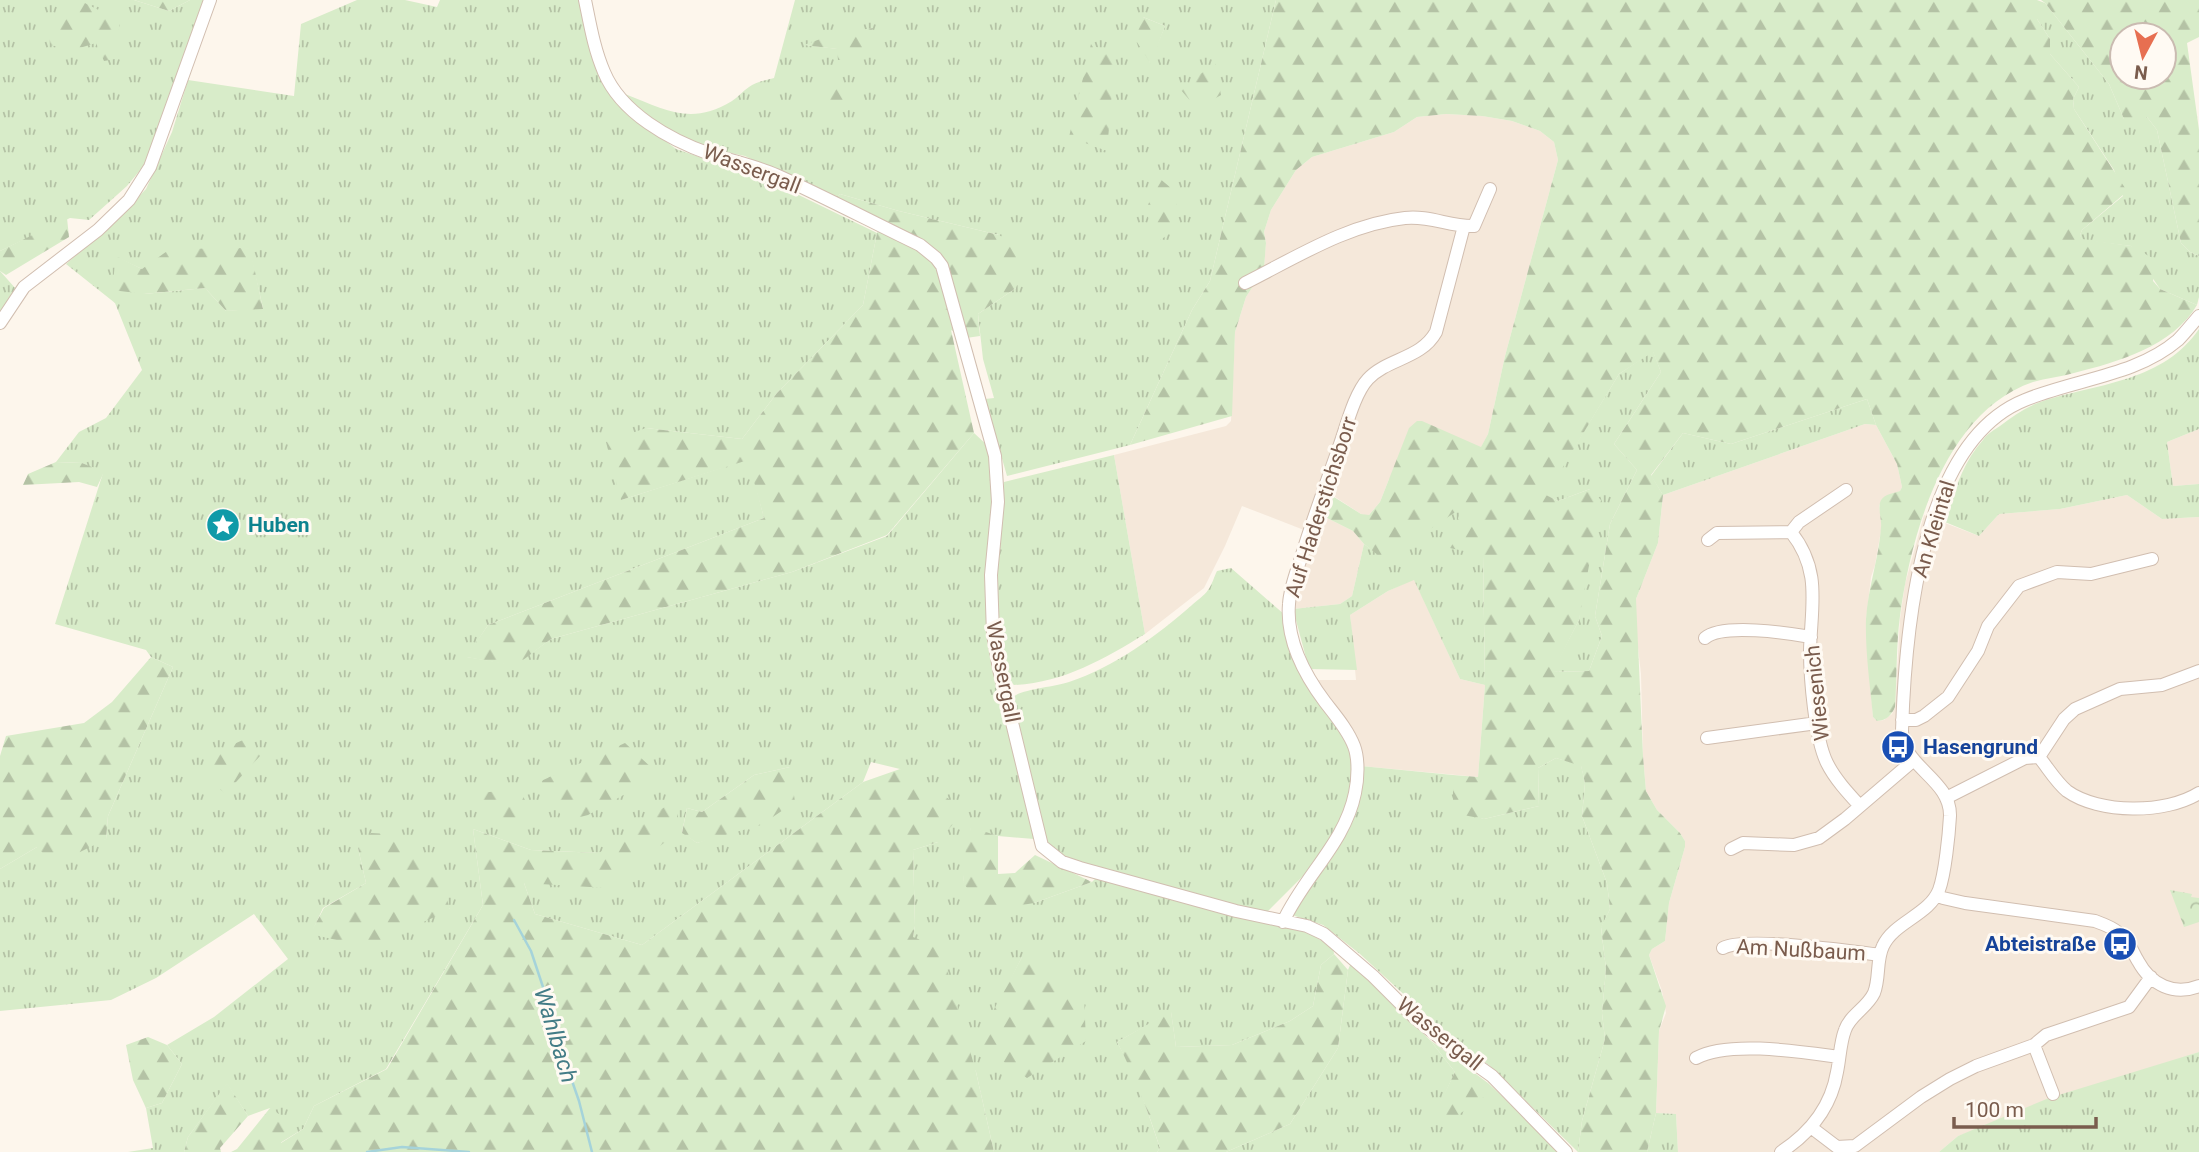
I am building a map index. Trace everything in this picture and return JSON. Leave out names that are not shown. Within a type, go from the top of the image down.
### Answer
[{"type":"street","points":[[0,323],[24,287],[98,230],[129,200],[150,167],[210,0]]},
{"type":"street","name":"Wassergall","points":[[585,0],[593,41],[604,72],[629,108],[673,138],[707,153],[774,174],[920,245],[942,266],[995,456],[998,502],[991,575],[993,635],[1001,679],[1042,846],[1062,862],[1080,868],[1307,926],[1324,934],[1373,976],[1414,1017],[1492,1076],[1566,1152]]},
{"type":"street","name":"Auf Haderstichsborr","points":[[1283,922],[1292,902],[1334,845],[1348,819],[1356,792],[1357,760],[1354,745],[1302,666],[1290,621],[1292,587],[1312,522],[1352,410],[1365,382],[1383,368],[1422,350],[1431,341],[1436,332],[1464,226],[1474,226],[1477,223],[1490,189]]},
{"type":"street","points":[[1245,283],[1323,244],[1390,220],[1419,217],[1464,226]]},
{"type":"street","name":"An Kleintal","points":[[1914,760],[1903,743],[1902,720],[1910,624],[1918,575],[1944,488],[1969,442],[2001,412],[2024,400],[2143,362],[2178,339],[2199,316]]},
{"type":"street","points":[[1707,540],[1717,533],[1791,532],[1799,522],[1846,490]]},
{"type":"street","name":"Wiesenich","points":[[1791,532],[1804,554],[1812,580],[1814,608],[1811,669],[1822,748],[1828,765],[1860,806]]},
{"type":"street","points":[[1902,720],[1916,720],[1948,697],[1978,651],[1988,626],[2019,586],[2050,573],[2091,573],[2152,558]]},
{"type":"street","points":[[1705,638],[1714,632],[1760,631],[1811,637]]},
{"type":"street","points":[[2039,757],[2064,719],[2075,709],[2120,689],[2162,685],[2199,671]]},
{"type":"street","points":[[1707,738],[1817,723]]},
{"type":"street","points":[[2039,757],[2063,787],[2091,802],[2151,808],[2176,803],[2199,793]]},
{"type":"street","points":[[1946,798],[2025,758],[2039,757]]},
{"type":"street","points":[[1731,849],[1743,843],[1783,846],[1808,842],[1831,830],[1914,760],[1940,788],[1950,810],[1937,895],[1889,937],[1880,954],[1874,993],[1847,1025],[1829,1101],[1812,1128],[1781,1152]]},
{"type":"street","points":[[1937,895],[1965,903],[2095,921],[2112,928],[2124,938],[2142,968],[2165,988],[2186,990],[2199,986]]},
{"type":"street","name":"Am Nußbaum","points":[[1723,948],[1733,943],[1767,944],[1880,954]]},
{"type":"street","points":[[1812,1128],[1843,1148],[1868,1147],[1921,1097],[1950,1079],[1976,1066],[2034,1045],[2046,1035],[2129,1007],[2151,977]]},
{"type":"street","points":[[2034,1045],[2053,1094]]},
{"type":"street","points":[[1696,1058],[1707,1052],[1759,1049],[1839,1057]]},
{"type":"shaded area","points":[[1446,114],[1512,121],[1540,131],[1554,142],[1558,160],[1505,356],[1488,434],[1481,448],[1471,445],[1389,479],[1380,502],[1368,516],[1335,497],[1325,517],[1353,531],[1364,544],[1352,596],[1340,604],[1293,609],[1283,598],[1304,530],[1242,506],[1204,588],[1145,634],[1114,455],[1226,426],[1231,421],[1235,332],[1246,297],[1264,268],[1264,232],[1271,210],[1296,170],[1312,157],[1394,132],[1417,117]]},
{"type":"shaded area","points":[[1865,424],[1876,425],[1897,464],[1902,487],[1900,491],[1882,499],[1879,506],[1882,525],[1871,577],[1866,620],[1873,717],[1877,721],[1892,714],[1895,707],[1900,619],[1905,584],[1924,515],[1979,536],[1999,514],[2060,509],[2127,495],[2162,519],[2199,517],[2199,1052],[1958,1136],[1939,1152],[1678,1152],[1676,1114],[1656,1113],[1659,1031],[1666,1013],[1662,991],[1649,955],[1652,949],[1665,941],[1669,903],[1685,841],[1657,810],[1646,791],[1641,674],[1635,621],[1636,599],[1658,543],[1663,495]]},
{"type":"shaded area","points":[[2199,429],[2199,484],[2173,486],[2167,442]]},
{"type":"shaded area","points":[[1414,579],[1460,679],[1485,685],[1478,777],[1361,766],[1317,686],[1319,680],[1356,680],[1350,615],[1388,591]]},
{"type":"green space","points":[[0,0],[134,0],[169,11],[190,0],[205,0],[151,157],[127,186],[89,220],[70,218],[0,251]]},
{"type":"green space","points":[[79,0],[120,21],[115,59],[104,61],[96,43],[73,50],[50,45],[49,21]]},
{"type":"green space","points":[[134,0],[190,0],[169,11]]},
{"type":"green space","points":[[357,0],[405,0],[437,7],[440,0],[580,0],[620,106],[676,149],[770,181],[877,233],[863,305],[777,393],[742,439],[646,428],[621,500],[749,459],[764,518],[488,625],[467,657],[515,665],[551,639],[792,572],[887,536],[974,433],[988,446],[993,504],[987,622],[1034,839],[998,836],[971,828],[963,882],[1034,903],[1092,882],[1096,878],[1305,931],[1333,947],[1334,954],[1321,965],[1313,1006],[1290,1021],[1232,1045],[1176,1047],[1171,1012],[1117,1042],[1135,1075],[1160,1148],[1157,1152],[994,1152],[976,1072],[913,937],[913,850],[938,842],[900,769],[871,762],[863,782],[642,945],[535,914],[524,883],[599,853],[531,850],[473,829],[483,905],[386,1069],[314,1106],[303,1129],[280,1143],[270,1108],[248,1116],[227,1084],[188,1137],[184,1152],[128,1152],[153,1148],[146,1108],[162,1103],[182,1064],[167,1045],[214,1017],[288,959],[254,914],[156,978],[111,1000],[0,1011],[0,869],[37,847],[106,839],[108,816],[173,667],[151,657],[146,650],[55,624],[103,473],[82,463],[56,462],[79,432],[106,418],[142,370],[115,303],[66,264],[114,222],[146,189],[172,132],[188,80],[294,96],[301,24]],"holes":[[[249,248],[263,308],[226,311],[205,288],[144,294],[116,257],[142,269]],[[790,767],[708,839],[697,843],[682,832],[687,808],[702,812],[754,775]],[[358,848],[450,909],[311,934],[323,908],[366,883]],[[1022,957],[1027,1078],[1010,981]]]},
{"type":"green space","points":[[795,0],[1276,0],[1210,281],[1192,310],[1130,445],[1007,476],[985,399],[994,398],[983,359],[978,314],[1016,288],[999,235],[840,194],[834,199],[745,156],[702,147],[659,126],[626,100],[625,94],[678,113],[704,113],[732,101],[754,84],[774,78]],"holes":[[[1143,17],[1165,26],[1150,63]],[[873,28],[838,49],[806,45]]]},
{"type":"green space","points":[[1276,0],[2037,0],[2037,19],[2050,39],[2050,54],[2079,87],[2073,99],[2074,109],[2125,188],[2123,195],[2082,230],[2082,239],[2131,246],[2156,260],[2153,281],[2160,289],[2197,305],[2174,331],[2143,350],[2091,369],[2033,382],[2002,397],[1977,420],[1955,447],[1924,513],[1913,549],[1900,616],[1895,707],[1883,720],[1877,721],[1873,717],[1866,619],[1880,539],[1880,503],[1885,496],[1900,491],[1902,487],[1897,464],[1876,425],[1867,399],[1731,444],[1683,433],[1651,475],[1663,495],[1658,543],[1636,599],[1646,791],[1657,810],[1680,833],[1685,847],[1669,903],[1665,941],[1652,949],[1649,955],[1666,1006],[1659,1031],[1656,1113],[1647,1152],[1578,1152],[1582,1121],[1605,1039],[1602,1013],[1606,969],[1601,927],[1610,909],[1607,883],[1582,816],[1585,783],[1581,766],[1556,758],[1538,768],[1539,806],[1484,819],[1453,813],[1453,775],[1478,777],[1485,685],[1483,555],[1445,547],[1463,507],[1384,560],[1353,531],[1325,517],[1324,508],[1329,497],[1334,497],[1361,514],[1369,515],[1380,502],[1409,428],[1417,421],[1481,447],[1488,434],[1505,356],[1558,160],[1554,142],[1540,131],[1512,121],[1446,114],[1417,117],[1394,132],[1312,157],[1296,170],[1271,210],[1264,232],[1264,269],[1246,297],[1235,332],[1232,416],[1130,445],[1192,310],[1210,281]],"holes":[[[1653,352],[1661,372],[1614,444],[1637,470],[1610,524],[1595,616],[1602,636],[1589,671],[1553,672],[1579,620],[1601,500],[1590,489],[1558,501],[1546,495],[1619,374]]]},
{"type":"green space","points":[[2037,0],[2045,3],[2108,83],[2108,91],[2112,91],[2124,119],[2147,117],[2157,130],[2181,243],[2199,256],[2197,305],[2160,289],[2131,246],[2082,240],[2082,230],[2123,196],[2114,170],[2074,109],[2073,99],[2079,87],[2050,54],[2050,39],[2037,19]]},
{"type":"green space","points":[[2041,0],[2199,0],[2199,37],[2187,43],[2199,130],[2199,256],[2181,243],[2157,130],[2147,117],[2131,124],[2124,119],[2112,91],[2178,91],[2178,21],[2108,21],[2108,83]]},
{"type":"green space","points":[[1143,17],[1165,26],[1151,64],[1135,39]]},
{"type":"green space","points":[[873,28],[864,59],[838,60],[837,49],[804,45],[834,34]]},
{"type":"green space","points":[[1091,44],[1115,58],[1107,151],[1069,137]]},
{"type":"green space","points":[[1215,62],[1221,95],[1197,109],[1181,90]]},
{"type":"green space","points":[[845,84],[848,111],[825,114],[812,95]]},
{"type":"green space","points":[[1159,178],[1177,193],[1176,229],[1156,243],[1146,210]]},
{"type":"green space","points":[[840,194],[999,235],[1028,253],[1016,288],[978,314],[980,336],[966,338],[951,330],[974,433],[887,535],[792,572],[551,639],[515,666],[466,657],[488,625],[764,518],[748,460],[621,500],[606,442],[646,428],[742,439],[777,393],[863,305],[877,233],[885,224],[834,199]]},
{"type":"green space","points":[[67,218],[69,237],[6,275],[0,271],[0,251]]},
{"type":"green space","points":[[250,248],[263,309],[226,311],[205,288],[144,294],[112,290],[116,256],[142,269],[170,249]]},
{"type":"green space","points":[[0,271],[16,289],[0,315]]},
{"type":"green space","points":[[2199,329],[2199,429],[2167,442],[2173,486],[2199,484],[2199,517],[2162,519],[2127,495],[2060,509],[1999,514],[1979,536],[1945,522],[1964,468],[1991,432],[2040,402],[2110,384],[2150,370],[2168,360]]},
{"type":"green space","points":[[1653,351],[1661,372],[1614,444],[1637,470],[1610,524],[1595,616],[1602,636],[1589,671],[1552,672],[1579,620],[1590,489],[1558,501],[1545,495],[1619,374]]},
{"type":"green space","points":[[1867,399],[1876,425],[1865,424],[1663,495],[1651,476],[1683,433],[1731,444]]},
{"type":"green space","points":[[1114,455],[1145,634],[1098,661],[1066,675],[1014,685],[1004,671],[998,648],[996,620],[995,589],[1004,482]]},
{"type":"green space","points":[[56,462],[82,463],[104,472],[97,487],[79,482],[23,485],[28,474]]},
{"type":"green space","points":[[1464,505],[1483,555],[1485,685],[1460,679],[1414,580],[1388,591],[1350,615],[1357,670],[1309,669],[1293,609],[1340,604],[1352,596],[1364,544],[1384,559]]},
{"type":"green space","points":[[1231,568],[1285,615],[1294,661],[1307,687],[1350,747],[1353,772],[1345,817],[1313,866],[1265,914],[1059,856],[1043,840],[1021,748],[1013,697],[1086,676],[1134,650],[1202,596],[1217,571]]},
{"type":"green space","points":[[151,657],[173,667],[108,816],[106,839],[54,865],[37,847],[0,869],[0,756],[6,736],[84,723],[112,702]]},
{"type":"green space","points":[[250,737],[260,756],[225,794],[205,775],[213,753]]},
{"type":"green space","points":[[625,743],[655,771],[650,780],[588,815],[564,821],[541,781]]},
{"type":"green space","points":[[1556,758],[1581,765],[1585,783],[1582,816],[1607,883],[1610,909],[1601,928],[1606,969],[1602,1013],[1605,1039],[1582,1121],[1578,1152],[1490,1066],[1449,1036],[1360,954],[1323,925],[1292,915],[1338,848],[1351,821],[1361,766],[1453,775],[1453,810],[1484,819],[1539,806],[1538,768]]},
{"type":"green space","points":[[790,767],[795,802],[761,825],[697,843],[682,833],[687,808],[702,812],[754,775]]},
{"type":"green space","points":[[900,769],[949,799],[959,817],[938,842],[913,850],[913,937],[941,948],[976,1072],[994,1152],[231,1152],[237,1149],[270,1108],[289,1121],[281,1143],[303,1129],[314,1106],[387,1069],[483,905],[473,829],[531,850],[599,853],[673,801],[678,805],[676,830],[669,839],[606,888],[524,883],[535,914],[642,945],[863,782]]},
{"type":"green space","points":[[520,789],[531,814],[516,823],[486,813],[479,793]]},
{"type":"green space","points":[[971,827],[998,836],[998,874],[1015,873],[1035,855],[1092,882],[1034,903],[999,909],[977,903],[963,882],[966,845]]},
{"type":"green space","points":[[371,833],[406,835],[438,867],[450,910],[368,947],[310,934],[324,908],[366,883],[358,848]]},
{"type":"green space","points":[[2170,890],[2199,898],[2199,922],[2184,927]]},
{"type":"green space","points":[[1334,954],[1348,970],[1338,1048],[1290,1124],[1226,1152],[1157,1152],[1160,1148],[1146,1107],[1117,1042],[1171,1011],[1176,1047],[1232,1045],[1290,1021],[1313,1006],[1321,965]]},
{"type":"green space","points":[[1022,957],[1039,962],[1084,996],[1086,1041],[1027,1078],[976,1043]]},
{"type":"green space","points":[[1351,963],[1430,1040],[1455,1072],[1436,1113],[1487,1094],[1488,1083],[1562,1152],[1226,1152],[1290,1124],[1338,1048]]},
{"type":"green space","points":[[148,1037],[167,1045],[182,1064],[162,1103],[146,1108],[133,1080],[126,1045]]},
{"type":"green space","points":[[1430,1040],[1488,1083],[1488,1094],[1448,1122],[1435,1113],[1455,1072]]},
{"type":"green space","points":[[2199,1052],[2199,1152],[1939,1152],[1958,1136],[2049,1098]]},
{"type":"green space","points":[[227,1083],[248,1116],[220,1148],[221,1152],[184,1152],[188,1137]]},
{"type":"green space","points":[[1656,1113],[1676,1114],[1678,1152],[1647,1152]]},
{"type":"waterway","name":"Wahlbach","points":[[514,920],[531,951],[579,1101],[592,1152]]},
{"type":"waterway","name":"Wahlbach","points":[[367,1152],[402,1147],[469,1152]]},
{"type":"place","name":"Huben","points":[[223,525]]},
{"type":"place","name":"Hasengrund","points":[[1898,747]]},
{"type":"place","name":"Abteistraße","points":[[2120,944]]}]
